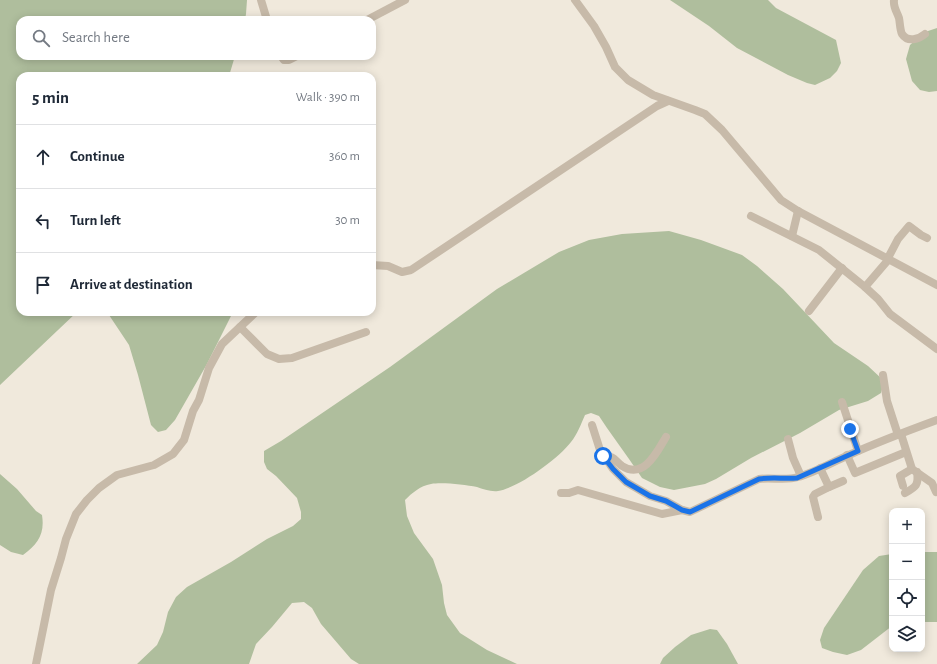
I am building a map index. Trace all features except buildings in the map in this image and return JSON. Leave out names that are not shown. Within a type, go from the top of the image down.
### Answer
[{"type":"street","points":[[261,0],[266,16]]},
{"type":"street","points":[[374,16],[405,0]]},
{"type":"street","points":[[575,0],[594,26],[615,67],[628,80],[653,96],[705,114],[722,130],[781,200],[798,211],[937,285]]},
{"type":"street","points":[[894,0],[893,5],[900,22],[901,31],[905,37],[908,39],[916,39],[925,34]]},
{"type":"street","points":[[376,265],[388,266],[402,272],[411,270],[657,106],[668,101]]},
{"type":"street","points":[[792,236],[798,211]]},
{"type":"street","points":[[751,216],[819,250],[865,287],[878,299],[890,314],[937,349]]},
{"type":"street","points":[[865,287],[889,259],[898,238],[910,226],[927,238]]},
{"type":"street","points":[[809,311],[842,268]]},
{"type":"street","points":[[36,664],[51,590],[66,539],[76,514],[99,488],[118,475],[154,464],[173,454],[184,440],[209,368],[222,344],[252,316]]},
{"type":"street","points":[[240,327],[267,354],[279,359],[292,358],[366,332]]},
{"type":"street","points":[[883,375],[887,401],[918,480],[917,485],[904,490],[900,476],[914,471]]},
{"type":"street","points":[[842,402],[858,451]]},
{"type":"street","points":[[592,425],[603,456],[626,482],[650,496],[666,501],[682,510],[690,512],[759,479],[797,478],[848,455],[937,420]]},
{"type":"street","points":[[603,456],[610,456],[620,465],[628,469],[639,469],[646,466],[651,461],[666,437]]},
{"type":"street","points":[[788,439],[801,476]]},
{"type":"street","points":[[848,455],[855,473],[906,452]]},
{"type":"street","points":[[820,468],[829,487]]},
{"type":"street","points":[[914,471],[932,483],[936,492]]},
{"type":"street","points":[[818,517],[813,497],[815,494],[843,481]]},
{"type":"street","points":[[561,493],[569,493],[578,490],[662,514],[682,510]]},
{"type":"green space","points":[[0,0],[247,0],[246,16],[16,16],[16,60],[234,60],[230,72],[16,72],[16,316],[73,316],[0,385]]},
{"type":"green space","points":[[670,0],[768,0],[776,8],[836,40],[841,63],[837,71],[830,78],[815,85],[807,83],[788,75],[737,48],[709,26]]},
{"type":"green space","points":[[937,28],[937,91],[929,92],[920,90],[912,81],[906,59],[910,45],[925,32]]},
{"type":"green space","points":[[669,231],[701,240],[742,255],[757,266],[783,289],[834,343],[868,366],[882,379],[883,385],[881,393],[868,401],[839,410],[800,433],[705,484],[674,490],[660,487],[642,478],[599,416],[591,413],[585,415],[575,436],[565,449],[537,472],[506,489],[490,491],[466,485],[436,483],[423,486],[413,492],[405,500],[407,516],[414,533],[433,559],[442,585],[447,615],[460,633],[487,650],[517,664],[359,664],[351,659],[321,624],[312,608],[304,602],[292,603],[256,644],[249,664],[137,664],[157,645],[163,632],[168,612],[176,597],[187,587],[231,562],[267,539],[293,526],[301,519],[301,512],[297,498],[276,476],[267,469],[264,462],[264,451],[390,367],[497,289],[559,252],[589,240],[622,234]]},
{"type":"green space","points":[[110,316],[231,316],[207,364],[175,420],[166,430],[158,432],[151,425],[129,345]]},
{"type":"green space","points":[[0,474],[17,489],[36,511],[42,515],[43,522],[39,538],[33,547],[23,555],[11,552],[0,545]]},
{"type":"green space","points":[[925,552],[937,552],[937,622],[925,622]]},
{"type":"green space","points":[[889,554],[889,628],[861,650],[847,655],[822,648],[820,640],[824,628],[863,570],[879,556]]},
{"type":"green space","points":[[710,629],[717,630],[738,664],[660,664],[663,658],[691,635]]},
{"type":"route","points":[[603,456],[626,482],[650,496],[666,501],[682,510],[690,512],[759,479],[797,478],[858,451],[850,429]]}]
